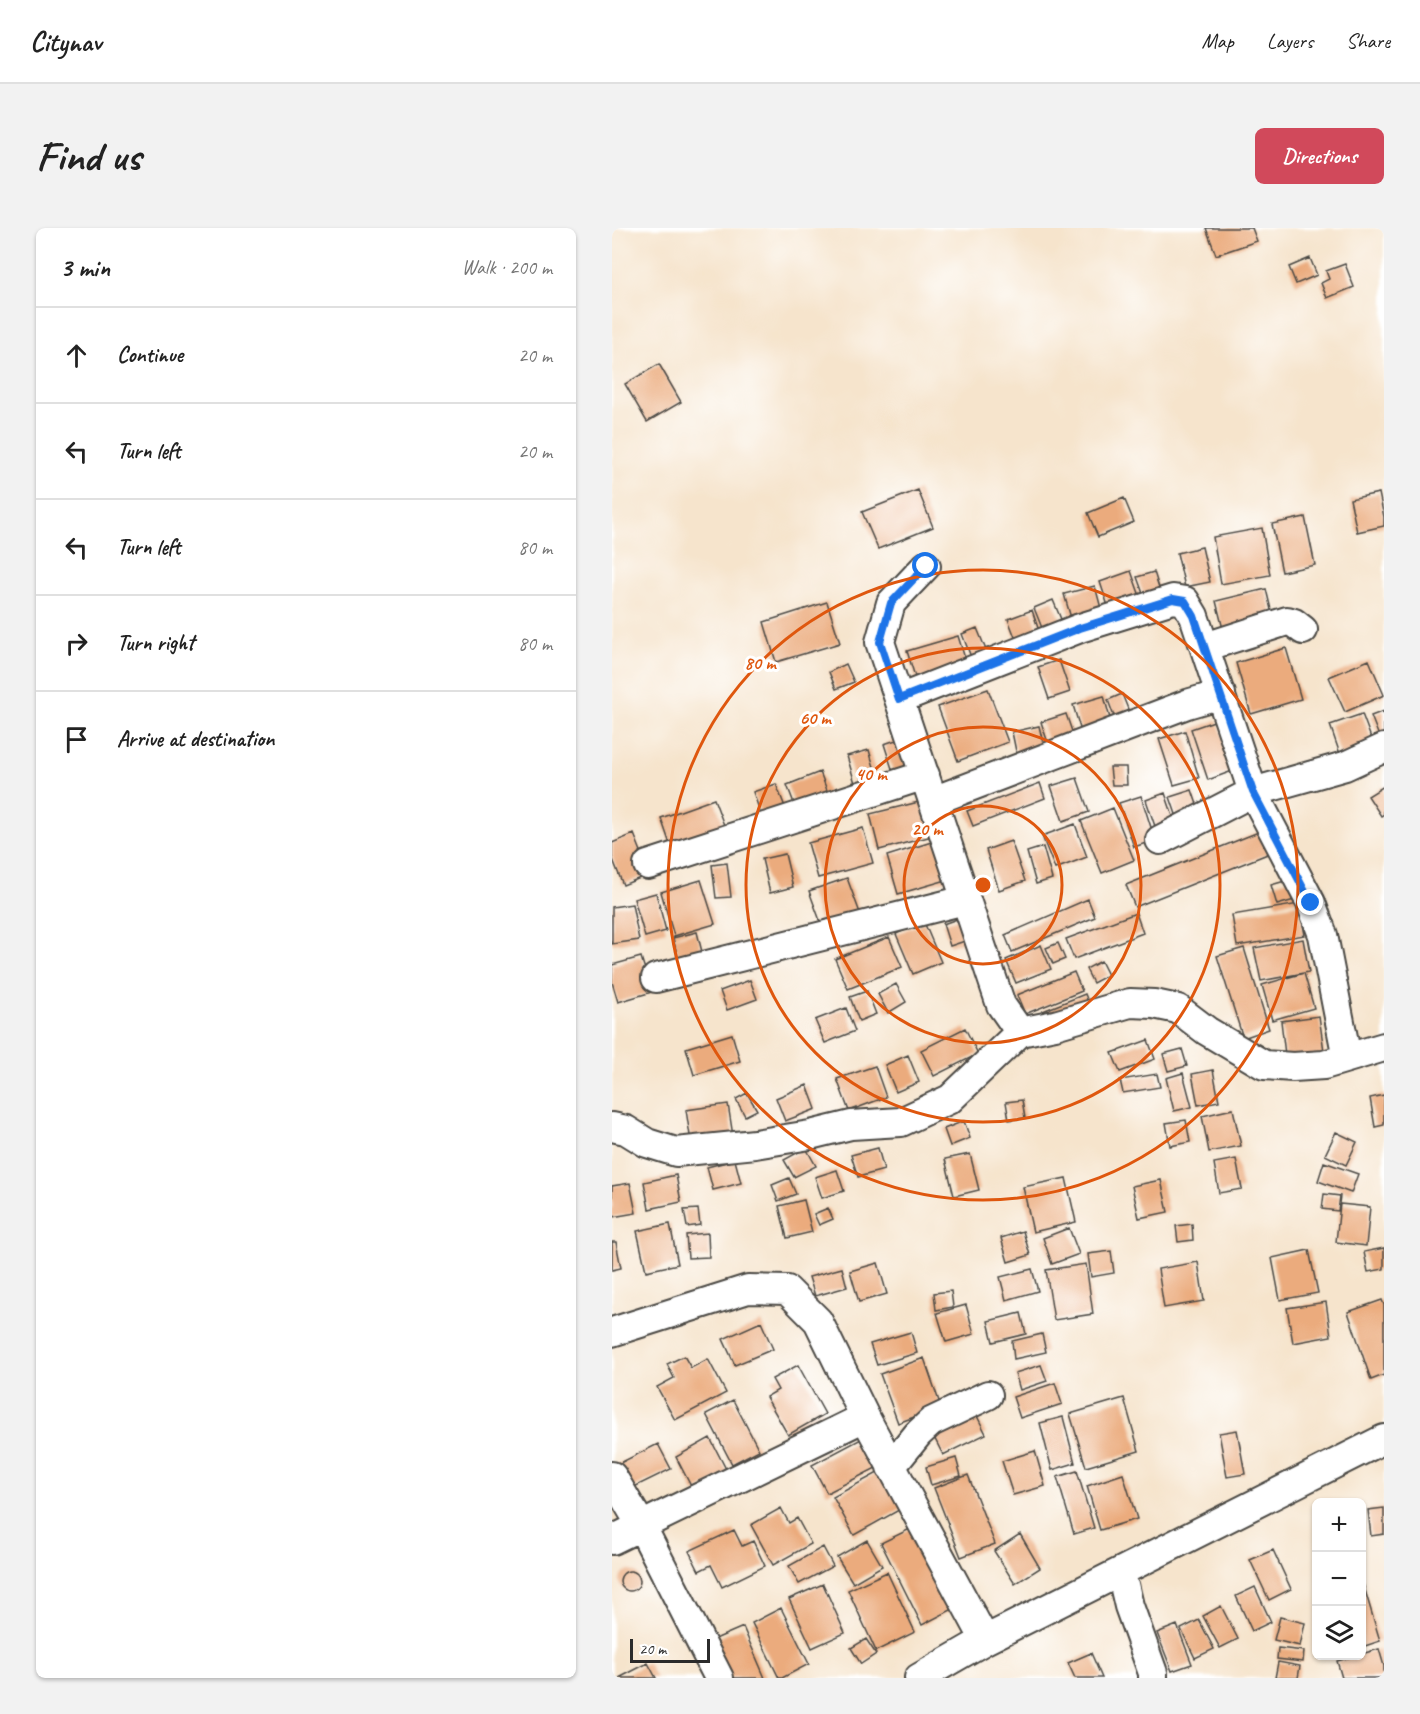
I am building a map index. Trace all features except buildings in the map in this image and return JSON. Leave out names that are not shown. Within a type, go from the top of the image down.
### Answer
[{"type":"street","points":[[926,566],[891,603],[880,642],[1001,1005],[1020,1032]]},
{"type":"street","points":[[899,699],[1080,628],[1173,599],[1185,601],[1194,616],[1253,792],[1311,903],[1323,935],[1347,1058]]},
{"type":"street","points":[[1205,647],[1287,621],[1304,630]]},
{"type":"street","points":[[648,865],[929,788],[1221,694]]},
{"type":"street","points":[[1160,840],[1253,792],[1345,766],[1384,748]]},
{"type":"street","points":[[656,978],[965,900]]},
{"type":"street","points":[[612,1127],[626,1130],[647,1143],[676,1152],[755,1144],[810,1135],[851,1125],[901,1122],[950,1099],[1020,1032],[1055,1025],[1130,1003],[1154,1004],[1178,1009],[1207,1031],[1264,1065],[1293,1067],[1324,1065],[1384,1047]]},
{"type":"street","points":[[612,1332],[748,1289],[787,1290],[818,1321],[891,1467],[985,1640]]},
{"type":"street","points":[[891,1467],[931,1422],[988,1395]]},
{"type":"street","points":[[612,1540],[865,1417]]},
{"type":"street","points":[[920,1678],[985,1640],[1384,1439]]},
{"type":"street","points":[[612,1476],[641,1525],[719,1678]]},
{"type":"street","points":[[1121,1572],[1128,1606],[1153,1678]]},
{"type":"route","points":[[926,566],[891,603],[880,642],[899,699],[1080,628],[1173,599],[1185,601],[1194,616],[1253,792],[1311,903]]}]
